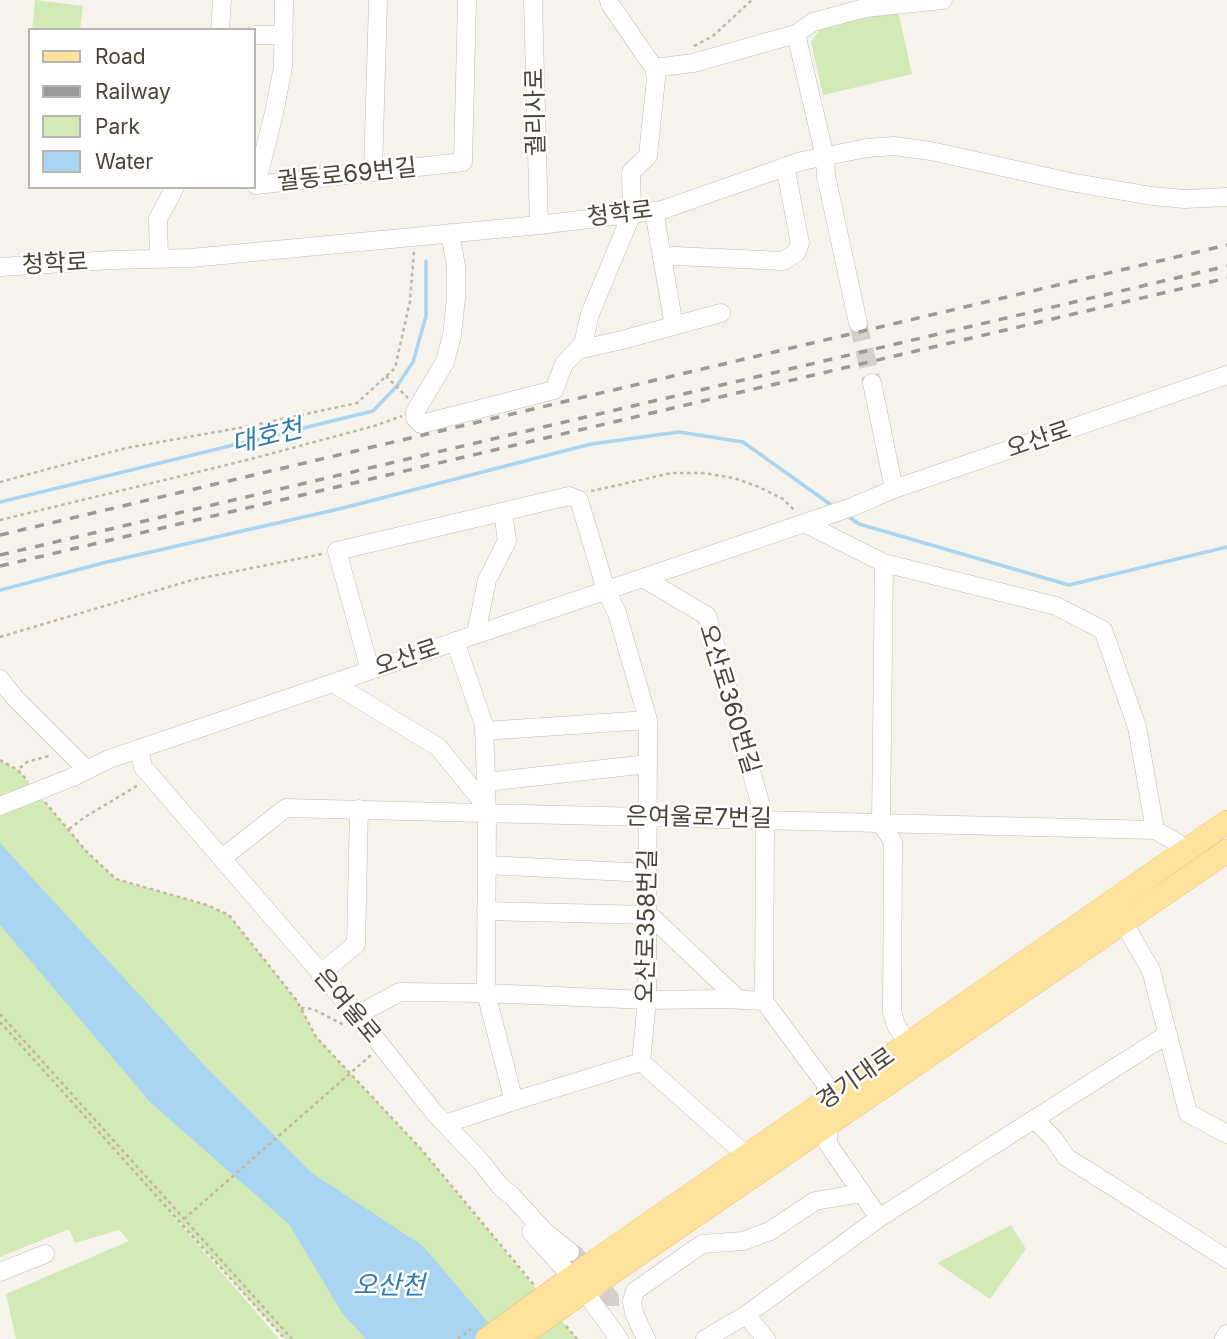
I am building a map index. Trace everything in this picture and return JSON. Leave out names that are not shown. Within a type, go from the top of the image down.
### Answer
[{"type":"main road","name":"경기대로","points":[[515,1339],[573,1288],[747,1156],[825,1114],[908,1044],[1227,822]]},
{"type":"main road","name":"경기대로","points":[[487,1339],[573,1288],[825,1114],[1123,922],[1227,851]]},
{"type":"street","points":[[220,28],[222,0]]},
{"type":"street","name":"궐동로69번길","points":[[284,0],[283,67],[256,185],[463,162],[467,0]]},
{"type":"street","points":[[373,172],[378,0]]},
{"type":"street","name":"궐리사로","points":[[533,0],[539,225]]},
{"type":"street","points":[[450,233],[456,266],[452,335],[445,362],[431,388],[411,404],[415,418],[421,424],[554,390],[564,365],[583,344],[590,314],[632,213],[631,173],[648,156],[656,78],[654,68],[609,0]]},
{"type":"street","points":[[654,68],[693,63],[796,34],[813,22],[865,8],[943,0]]},
{"type":"street","points":[[796,34],[825,157],[826,176],[858,323]]},
{"type":"street","points":[[256,35],[284,36]]},
{"type":"street","name":"청학로","points":[[0,267],[191,258],[539,225],[662,210],[802,161],[867,148],[894,146],[931,151],[1070,182],[1152,196],[1185,199],[1227,197]]},
{"type":"street","points":[[662,258],[675,256],[783,261],[796,253],[800,243],[785,166]]},
{"type":"street","points":[[159,259],[158,219],[174,189]]},
{"type":"street","points":[[654,211],[674,326]]},
{"type":"street","points":[[578,350],[721,313]]},
{"type":"street","name":"오산로","points":[[0,806],[80,774],[109,759],[852,507],[894,489],[1227,375]]},
{"type":"street","points":[[872,383],[894,489]]},
{"type":"street","points":[[370,670],[337,551],[569,496]]},
{"type":"street","name":"오산로358번길","points":[[569,496],[579,500],[606,590],[617,613],[648,720],[647,1000],[641,1062]]},
{"type":"street","points":[[476,634],[487,580],[507,541],[503,512]]},
{"type":"street","points":[[811,521],[884,563],[1056,606],[1103,630],[1137,727],[1154,830]]},
{"type":"street","points":[[884,563],[881,823],[893,842],[892,1013],[908,1044]]},
{"type":"street","name":"오산로360번길","points":[[643,578],[707,616],[765,820],[764,1002]]},
{"type":"street","points":[[455,641],[484,725],[487,810],[486,993],[514,1101]]},
{"type":"street","points":[[0,680],[68,750],[80,774]]},
{"type":"street","points":[[332,683],[438,747],[487,810]]},
{"type":"street","points":[[484,731],[648,720]]},
{"type":"street","name":"은여울로","points":[[139,749],[143,767],[320,974],[353,1021],[481,1161],[500,1186],[545,1232],[570,1252]]},
{"type":"street","points":[[486,782],[648,764]]},
{"type":"street","name":"은여울로7번길","points":[[222,858],[286,807],[487,810],[649,817],[1154,830],[1188,849]]},
{"type":"street","points":[[320,974],[356,944],[359,809]]},
{"type":"street","points":[[487,865],[647,873]]},
{"type":"street","points":[[486,911],[648,915],[739,1000]]},
{"type":"street","points":[[1123,922],[1151,970],[1188,1113],[1227,1134]]},
{"type":"street","points":[[353,1021],[400,992],[764,1002],[827,1086],[825,1114],[828,1144],[879,1218]]},
{"type":"street","points":[[705,1339],[746,1315],[879,1218],[1168,1034]]},
{"type":"street","points":[[445,1124],[641,1062],[747,1156]]},
{"type":"street","points":[[1034,1119],[1054,1139],[1066,1157],[1227,1259]]},
{"type":"street","points":[[500,1186],[507,1205],[573,1288],[619,1339]]},
{"type":"street","points":[[646,1339],[634,1313],[632,1301],[635,1291],[702,1244],[743,1241],[770,1231],[815,1200],[862,1193]]},
{"type":"street","points":[[0,1272],[45,1254]]},
{"type":"street","points":[[610,1306],[632,1339]]},
{"type":"street","points":[[746,1315],[765,1339]]},
{"type":"street","points":[[1223,1339],[1227,1334]]},
{"type":"path","points":[[692,47],[713,36],[752,0]]},
{"type":"path","points":[[0,482],[126,448],[250,426],[357,403],[395,368],[410,301],[416,236]]},
{"type":"path","points":[[0,520],[374,426],[411,404],[386,376]]},
{"type":"path","points":[[569,496],[672,472],[703,473],[734,478],[760,487],[783,499],[811,521]]},
{"type":"path","points":[[0,636],[192,580],[337,551]]},
{"type":"path","points":[[18,769],[27,762],[68,750]]},
{"type":"path","points":[[0,760],[18,769],[30,783]]},
{"type":"path","points":[[68,829],[129,789],[152,778]]},
{"type":"path","points":[[44,801],[87,852],[116,879],[207,905],[229,915],[297,1002],[316,1037],[421,1149],[539,1292]]},
{"type":"path","points":[[300,1008],[313,1009],[353,1021]]},
{"type":"path","points":[[0,1014],[285,1339]]},
{"type":"path","points":[[0,1022],[292,1339]]},
{"type":"path","points":[[182,1220],[361,1064]]},
{"type":"path","points":[[562,1320],[577,1339]]},
{"type":"green space","points":[[35,0],[83,6],[80,28],[32,28]]},
{"type":"green space","points":[[898,11],[912,74],[823,95],[811,42],[821,28]]},
{"type":"green space","points":[[0,760],[18,770],[87,852],[116,879],[207,905],[229,915],[297,1001],[316,1037],[421,1149],[577,1339],[285,1339],[146,1184],[279,1339],[16,1339],[6,1294],[129,1241],[119,1230],[75,1243],[69,1229],[0,1257]]},
{"type":"green space","points":[[1011,1225],[1026,1249],[990,1299],[937,1263]]},
{"type":"water","name":"오산천","points":[[0,843],[203,1064],[312,1173],[423,1246],[502,1339],[366,1339],[342,1313],[289,1224],[151,1103],[0,925]]},
{"type":"waterway","name":"대호천","points":[[0,502],[373,411],[397,386],[413,362],[426,316],[426,261]]},
{"type":"waterway","points":[[0,590],[107,562],[343,508],[591,444],[679,432],[743,442],[834,507]]},
{"type":"waterway","points":[[846,515],[859,524],[1069,585],[1227,547]]},
{"type":"tunnel","points":[[858,323],[872,383]]},
{"type":"tunnel","points":[[570,1252],[575,1254],[610,1298],[610,1306]]},
{"type":"railway","points":[[0,535],[1227,245]]},
{"type":"railway","points":[[0,555],[1227,266]]},
{"type":"railway","points":[[0,566],[1227,278]]}]
